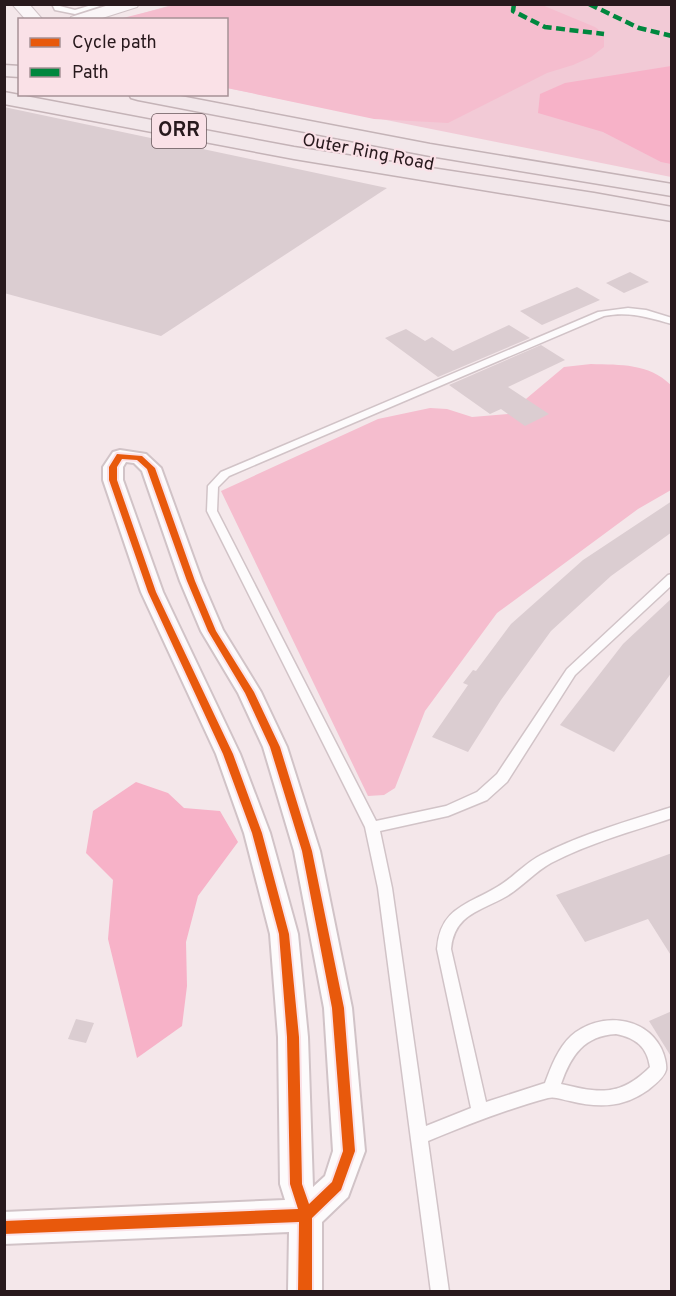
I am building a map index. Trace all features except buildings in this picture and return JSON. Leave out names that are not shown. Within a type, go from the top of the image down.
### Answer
[{"type":"highway","name":"Outer Ring Road","points":[[76,96],[425,156],[632,182],[672,190]]},
{"type":"highway","name":"Outer Ring Road","points":[[147,96],[371,146]]},
{"type":"highway","name":"ORR","points":[[228,96],[304,110]]},
{"type":"highway","name":"ORR","points":[[4,98],[371,146],[425,156],[615,203],[672,214]]},
{"type":"highway","name":"ORR","points":[[285,103],[304,110],[371,146]]},
{"type":"main road","points":[[20,4],[32,18]]},
{"type":"main road","points":[[84,18],[131,4]]},
{"type":"main road","points":[[104,18],[151,4]]},
{"type":"street","points":[[4,1228],[306,1215],[337,1186],[349,1151],[338,1008],[307,851],[275,747],[249,692],[213,631],[191,581],[151,468],[139,458],[120,456],[113,467],[113,480],[152,592],[228,754],[257,833],[284,934],[293,1037],[296,1184],[306,1215],[305,1292]]},
{"type":"lane","points":[[55,4],[57,9],[75,12],[103,4]]},
{"type":"lane","points":[[440,1292],[386,888],[372,827],[212,512],[213,486],[225,474],[601,314],[619,310],[646,312],[672,321]]},
{"type":"lane","points":[[372,827],[448,811],[483,796],[502,778],[571,672],[671,580]]},
{"type":"lane","points":[[480,1112],[444,949],[443,937],[447,926],[453,918],[504,890],[520,875],[544,860],[672,812]]},
{"type":"lane","points":[[418,1137],[480,1112],[550,1089],[585,1098],[609,1100],[628,1095],[645,1085],[658,1070],[657,1052],[639,1033],[611,1028],[592,1031],[578,1041],[567,1056],[557,1070],[550,1089]]},
{"type":"shaded area","points":[[175,4],[671,5],[671,177],[228,88],[228,18],[126,18]]},
{"type":"shaded area","points":[[175,5],[542,5],[595,27],[604,34],[604,47],[591,57],[547,73],[448,123],[374,119],[228,88],[228,18],[123,18]]},
{"type":"shaded area","points":[[671,66],[671,164],[661,162],[603,132],[538,113],[540,94],[565,83]]},
{"type":"shaded area","points":[[591,364],[623,365],[643,369],[671,385],[671,490],[638,509],[497,613],[425,711],[395,788],[384,795],[368,796],[221,491],[378,419],[430,408],[447,409],[472,417],[508,414],[564,367]]},
{"type":"shaded area","points":[[136,782],[168,793],[184,808],[220,811],[238,842],[198,896],[186,942],[187,986],[182,1026],[137,1058],[108,939],[113,880],[86,853],[93,811]]},
{"type":"marked path","points":[[514,4],[513,11],[545,27],[604,34]]},
{"type":"marked path","points":[[589,4],[649,32],[672,36]]},
{"type":"cycle path","points":[[4,1228],[306,1215],[337,1186],[349,1151],[338,1008],[307,851],[275,747],[249,692],[212,631],[191,581],[151,468],[139,458],[120,456],[113,467],[113,480],[152,592],[228,754],[257,833],[284,934],[293,1037],[296,1184],[306,1215],[305,1292]]}]
